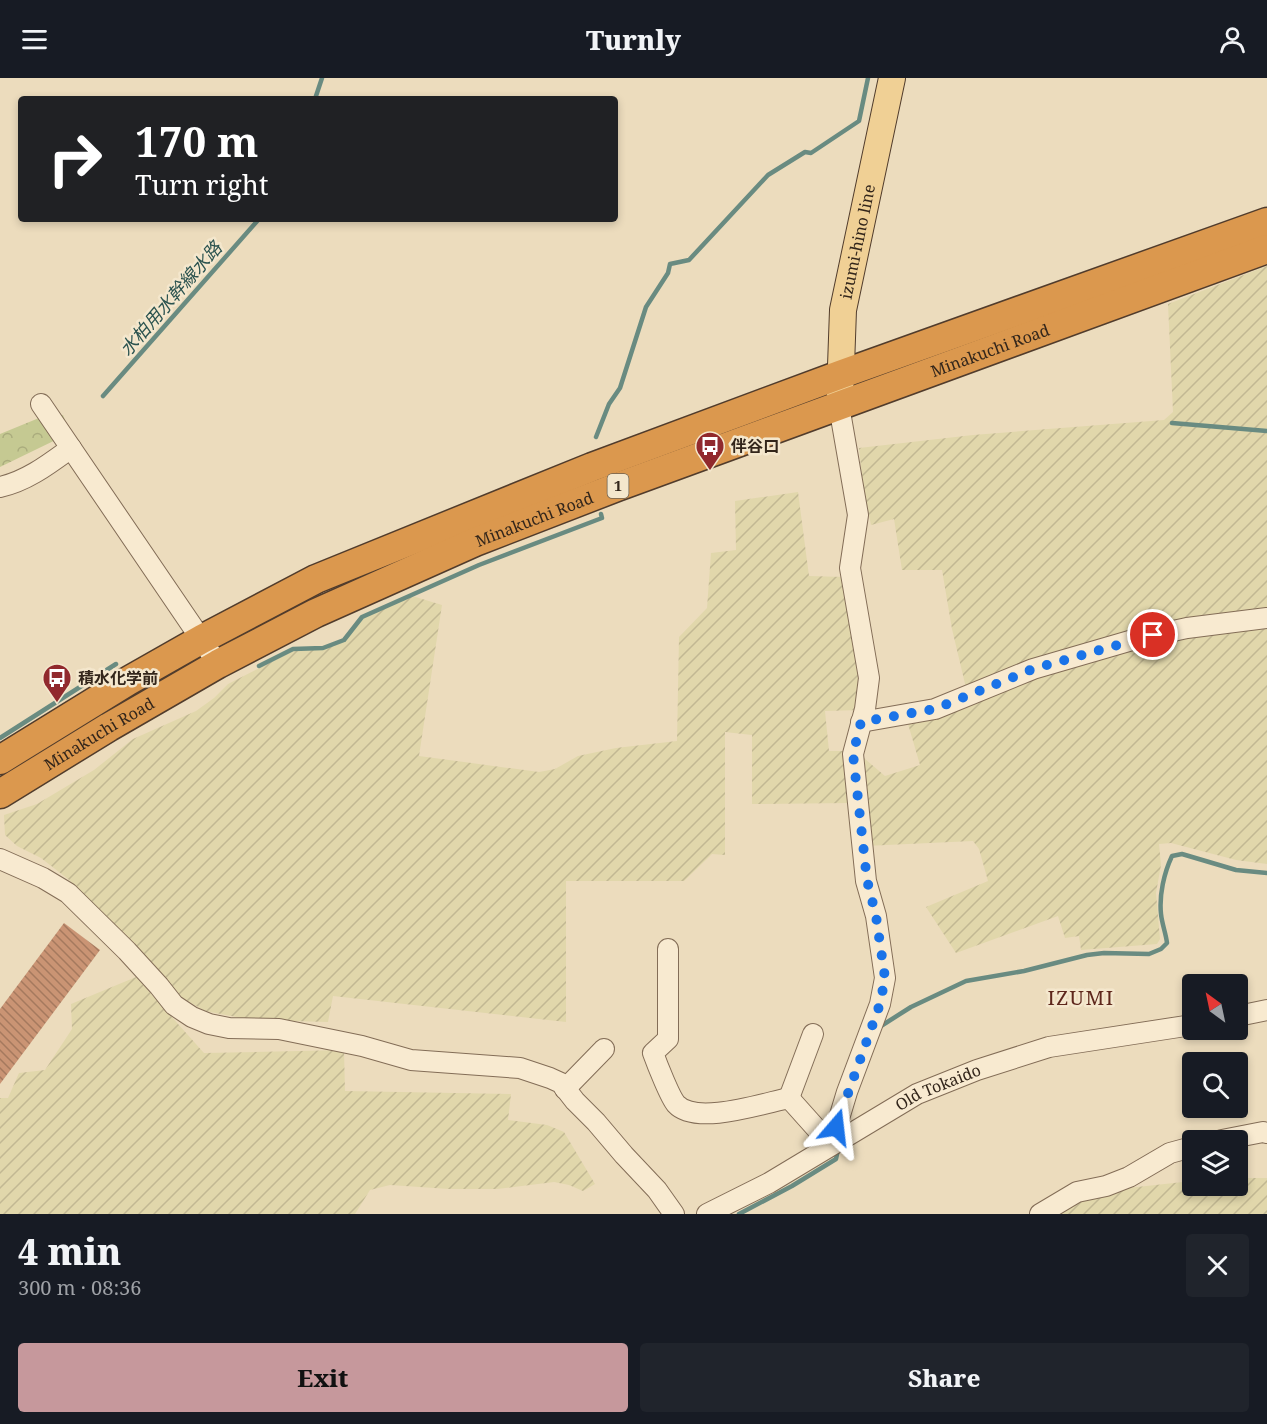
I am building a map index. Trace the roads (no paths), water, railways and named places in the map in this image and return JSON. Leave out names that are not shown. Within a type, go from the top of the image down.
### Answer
[{"type":"highway","name":"Minakuchi Road","points":[[0,760],[128,681],[316,579],[592,467],[842,374],[1267,222]]},
{"type":"highway","name":"Minakuchi Road","points":[[0,794],[218,664],[316,614],[475,542],[617,486],[1267,249]]},
{"type":"main road","name":"izumi-hino line","points":[[839,406],[843,310],[892,78]]},
{"type":"street","points":[[41,404],[218,664]]},
{"type":"street","points":[[831,1145],[847,1092],[880,1004],[885,978],[876,916],[867,880],[853,754],[865,709],[869,678],[850,568],[858,515],[839,406]]},
{"type":"street","points":[[0,487],[38,471],[71,448]]},
{"type":"street","points":[[861,722],[935,709],[1033,669],[1136,639],[1186,628],[1267,618]]},
{"type":"street","points":[[0,859],[43,878],[68,893],[127,951],[174,1005],[192,1017],[209,1024],[229,1028],[279,1029],[311,1034],[411,1060],[520,1068],[561,1083],[657,1190],[674,1214]]},
{"type":"street","points":[[669,949],[668,1039],[653,1053],[676,1105],[693,1113],[720,1113],[789,1098]]},
{"type":"street","points":[[1248,1014],[1267,1010]]},
{"type":"street","name":"Old Tokaido","points":[[707,1214],[769,1183],[917,1095],[977,1070],[1050,1047],[1182,1027]]},
{"type":"street","points":[[789,1098],[813,1034]]},
{"type":"street","points":[[565,1089],[604,1049]]},
{"type":"street","points":[[789,1098],[831,1145]]},
{"type":"street","points":[[1248,1135],[1267,1133]]},
{"type":"street","points":[[1040,1214],[1077,1192],[1106,1186],[1129,1177],[1170,1153],[1182,1149]]},
{"type":"waterway","name":"水柏用水幹線水路","points":[[316,96],[322,78]]},
{"type":"waterway","points":[[596,437],[609,404],[620,388],[646,307],[668,273],[670,264],[689,260],[768,175],[805,152],[811,153],[859,121],[868,78]]},
{"type":"waterway","name":"水柏用水幹線水路","points":[[103,396],[256,222]]},
{"type":"waterway","points":[[1172,423],[1267,431]]},
{"type":"waterway","points":[[259,666],[293,649],[323,648],[344,640],[362,617],[479,565],[602,518],[601,514]]},
{"type":"waterway","points":[[0,738],[116,664]]},
{"type":"waterway","points":[[881,1026],[911,1007],[966,981],[1024,971],[1087,955],[1149,954],[1161,949],[1167,943],[1161,914],[1161,892],[1172,856],[1182,854],[1236,870],[1267,873]]},
{"type":"waterway","points":[[739,1214],[836,1159],[838,1149]]},
{"type":"place","name":"伴谷口","points":[[710,472]]},
{"type":"place","name":"積水化学前","points":[[57,704]]},
{"type":"district","name":"IZUMI","points":[[1081,998]]}]
